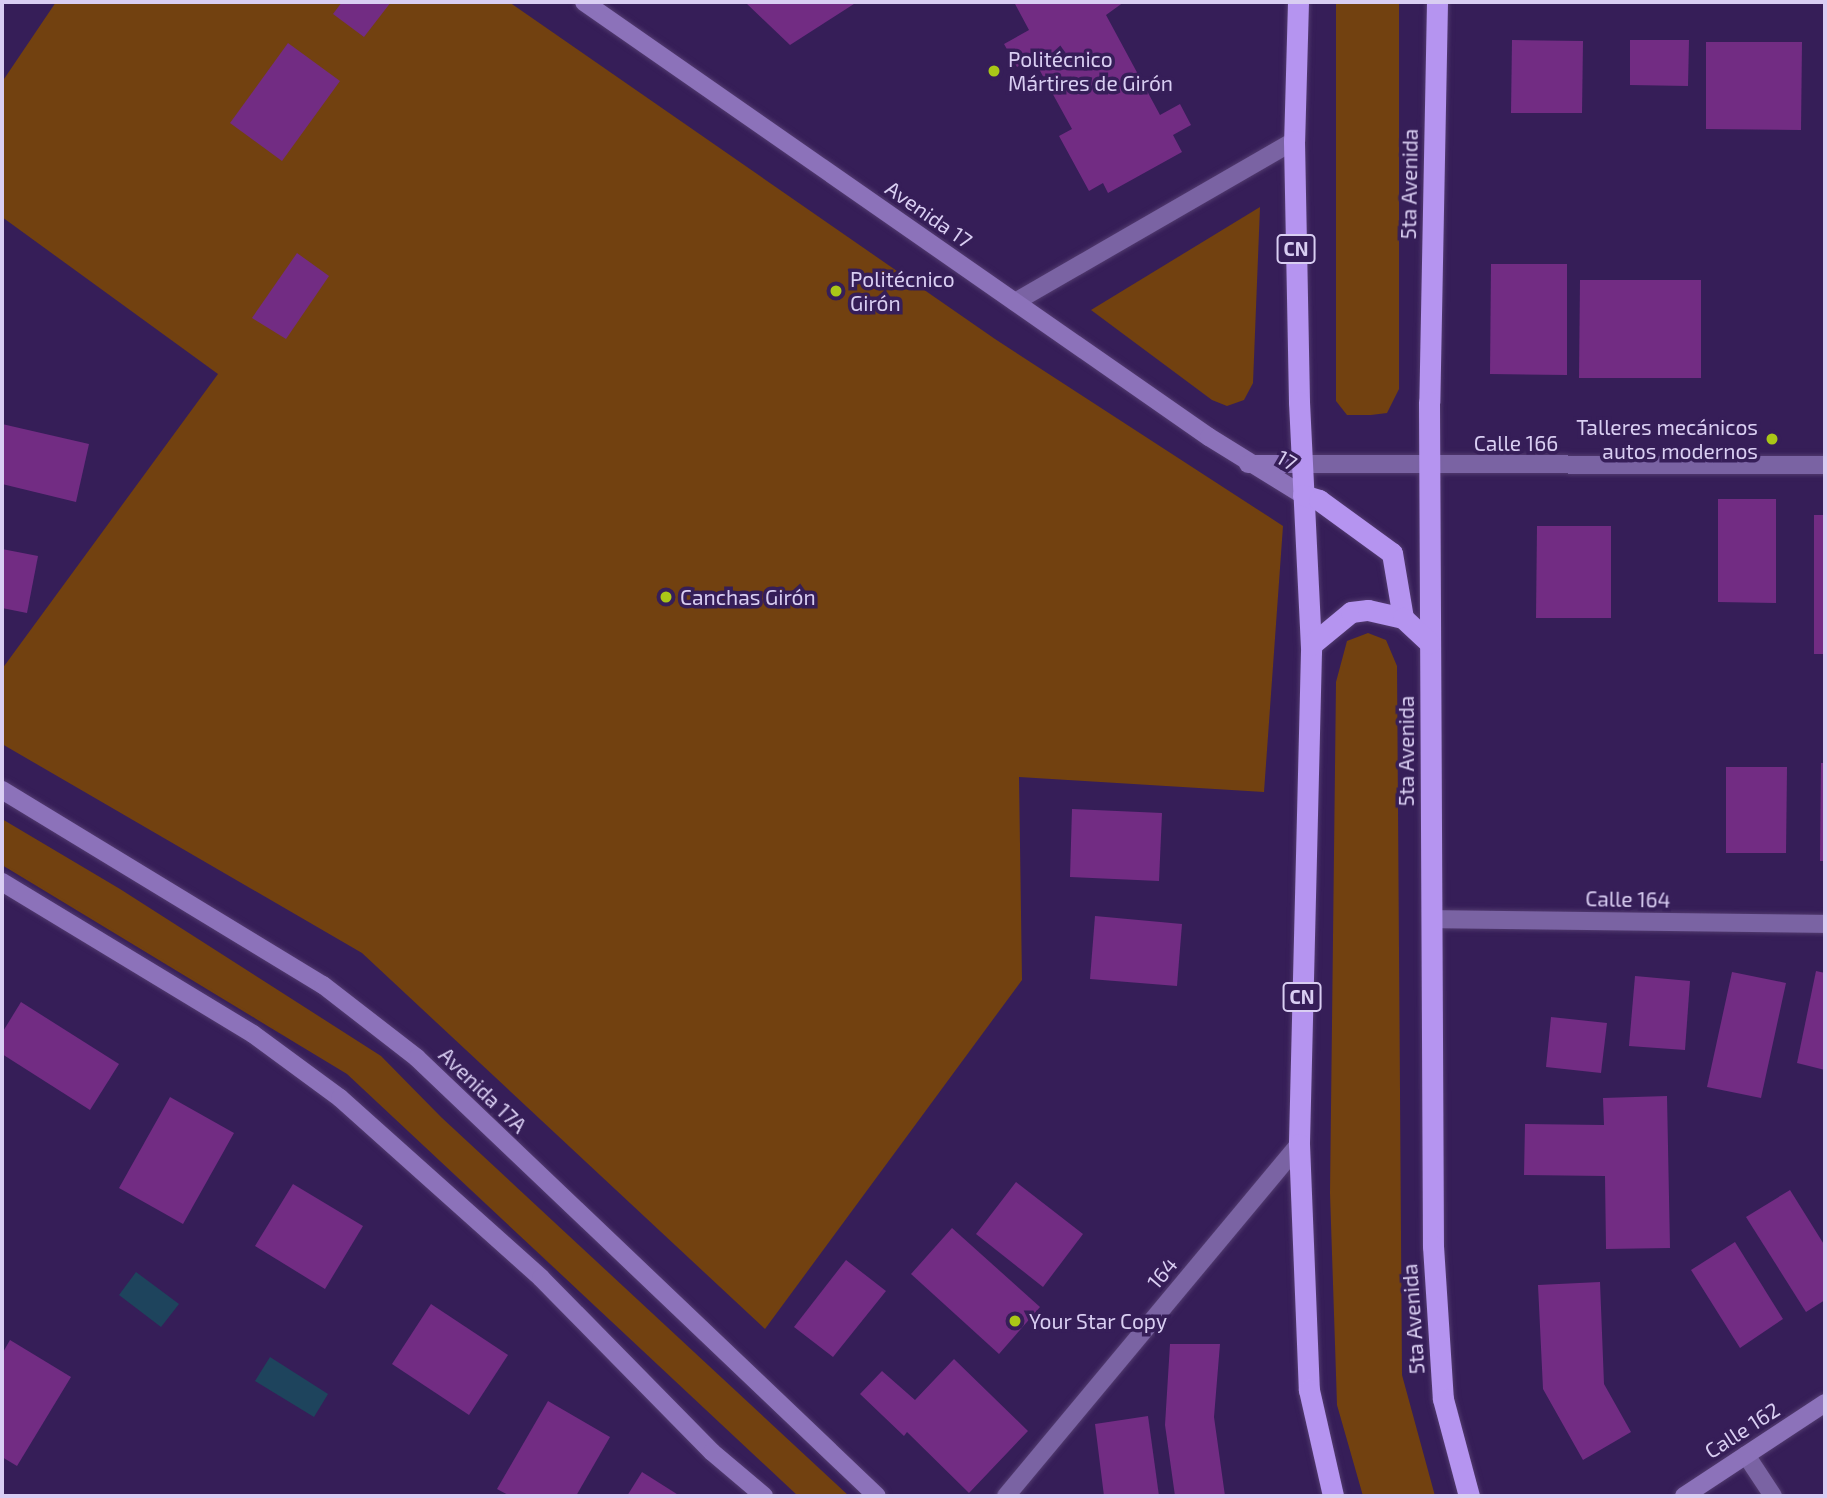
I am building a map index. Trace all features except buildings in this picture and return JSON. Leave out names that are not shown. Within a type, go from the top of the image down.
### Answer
[{"type":"highway","name":"CN","points":[[1298,2],[1294,141],[1301,464],[1311,645],[1298,1143],[1309,1390],[1333,1496]]},
{"type":"highway","name":"5ta Avenida","points":[[1437,2],[1429,466],[1433,1246],[1443,1399],[1469,1496]]},
{"type":"highway","points":[[1303,495],[1319,500],[1392,552],[1403,618]]},
{"type":"highway","points":[[1311,645],[1351,612],[1386,611],[1403,618],[1430,643]]},
{"type":"main road","name":"Avenida 17","points":[[584,2],[1248,464]]},
{"type":"main road","name":"Calle 166","points":[[1248,464],[1301,464]]},
{"type":"main road","name":"17","points":[[1248,464],[1303,495]]},
{"type":"main road","name":"Avenida 17A","points":[[2,790],[323,985],[417,1058],[877,1496]]},
{"type":"main road","points":[[2,882],[253,1034],[340,1098],[541,1278],[712,1452],[764,1496]]},
{"type":"main road","name":"Calle 162","points":[[1684,1496],[1825,1403]]},
{"type":"street","points":[[1015,302],[1294,141]]},
{"type":"street","name":"Calle 166","points":[[1301,464],[1825,465]]},
{"type":"street","name":"Calle 164","points":[[1431,919],[1825,924]]},
{"type":"street","name":"164","points":[[1006,1496],[1298,1143]]},
{"type":"street","points":[[1746,1455],[1773,1496]]},
{"type":"shaded area","name":"Canchas Girón","points":[[56,2],[509,2],[995,339],[1283,526],[1264,792],[1019,777],[1022,980],[765,1329],[362,953],[2,744],[2,669],[218,374],[2,217],[2,82]]},
{"type":"shaded area","points":[[1336,2],[1399,2],[1399,389],[1387,413],[1371,415],[1347,415],[1336,401]]},
{"type":"shaded area","points":[[1260,207],[1253,383],[1244,400],[1227,406],[1212,400],[1091,310]]},
{"type":"shaded area","points":[[1368,633],[1386,640],[1397,666],[1402,1375],[1435,1496],[1363,1496],[1337,1405],[1330,1193],[1336,682],[1347,641]]},
{"type":"shaded area","points":[[2,819],[120,889],[381,1056],[441,1117],[849,1496],[798,1496],[347,1074],[2,865]]},
{"type":"water","points":[[136,1272],[179,1304],[161,1327],[119,1295]]},
{"type":"water","points":[[270,1357],[328,1394],[314,1417],[255,1381]]},
{"type":"place","name":"Politécnico Mártires de Girón","points":[[994,71]]},
{"type":"place","name":"Politécnico Girón","points":[[836,291]]},
{"type":"place","name":"Talleres mecánicos autos modernos","points":[[1772,439]]},
{"type":"place","name":"Canchas Girón","points":[[666,597]]},
{"type":"place","name":"Your Star Copy","points":[[1015,1321]]}]
